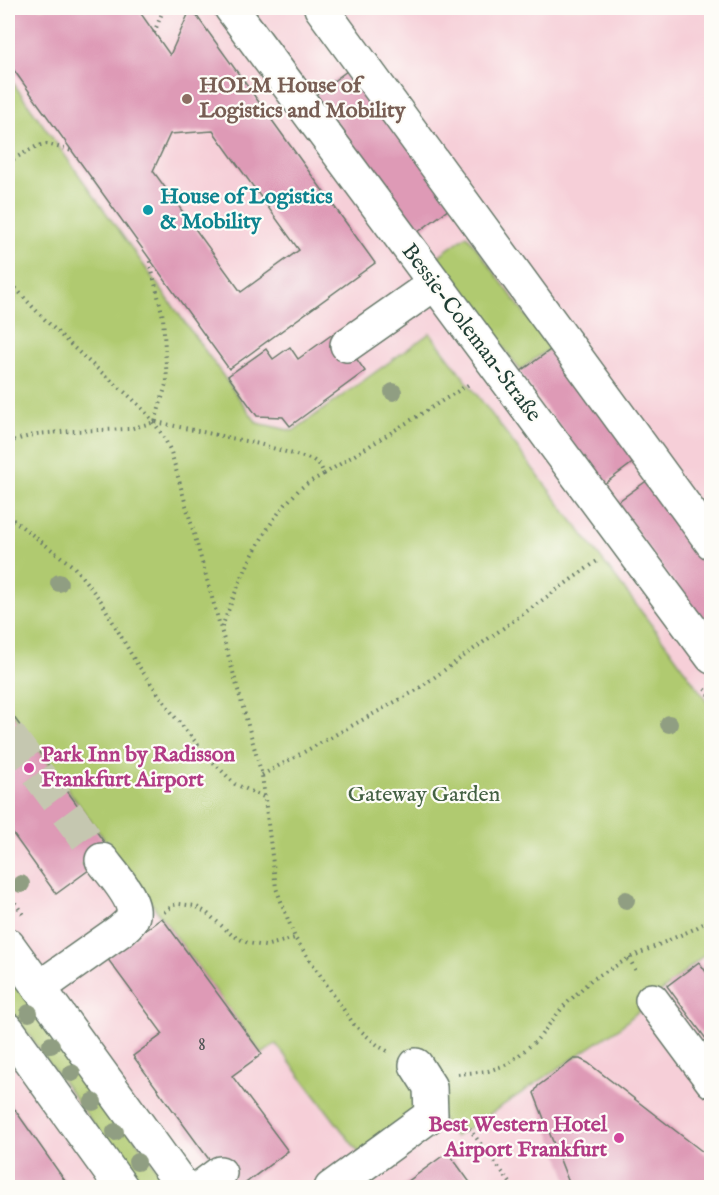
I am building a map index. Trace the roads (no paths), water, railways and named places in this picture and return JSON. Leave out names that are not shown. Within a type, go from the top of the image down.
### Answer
[{"type":"street","name":"Bessie-Coleman-Straße","points":[[231,8],[711,657]]},
{"type":"street","points":[[321,8],[711,543]]},
{"type":"street","points":[[347,345],[434,284]]},
{"type":"street","points":[[39,988],[120,930],[133,916],[132,905],[126,893],[102,860]]},
{"type":"street","points":[[8,945],[184,1188]]},
{"type":"street","points":[[652,1000],[711,1081]]},
{"type":"street","points":[[8,1030],[122,1188]]},
{"type":"street","points":[[331,1188],[431,1115],[430,1087],[416,1065]]},
{"type":"tunnel","points":[[8,734],[102,860]]},
{"type":"place","name":"HOLM House of Logistics and Mobility","points":[[187,99]]},
{"type":"place","name":"House of Logistics & Mobility","points":[[148,210]]},
{"type":"place","name":"Park Inn by Radisson Frankfurt Airport","points":[[29,768]]},
{"type":"place","name":"Best Western Hotel Airport Frankfurt","points":[[619,1138]]},
{"type":"park label","name":"Gateway Garden","points":[[424,795]]}]
